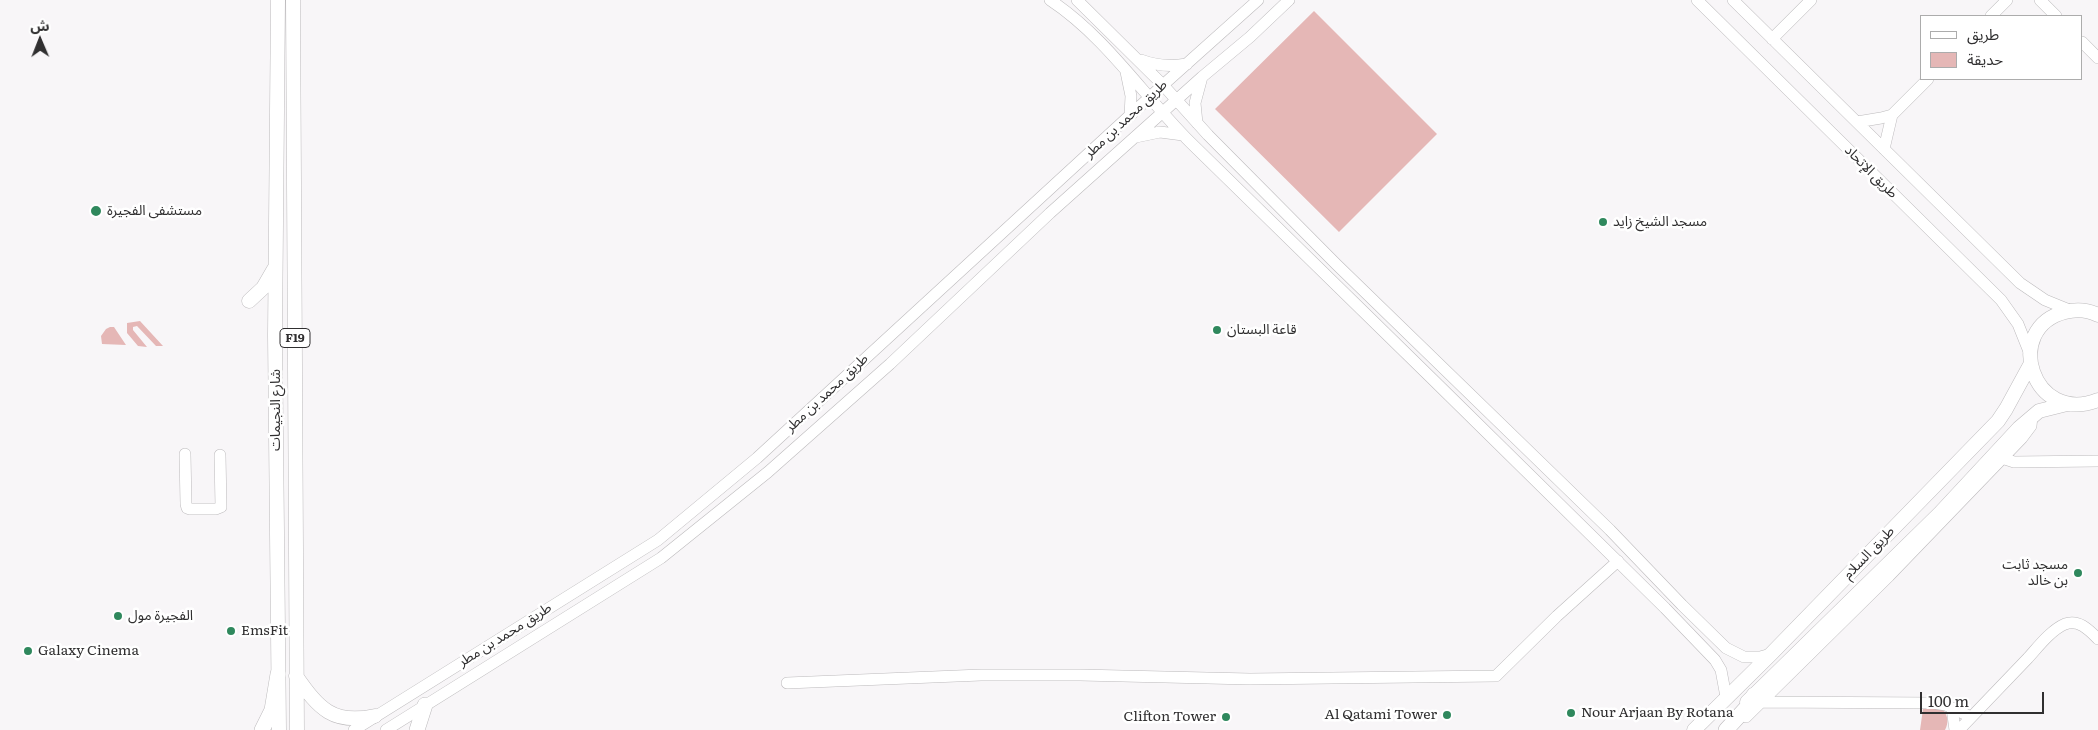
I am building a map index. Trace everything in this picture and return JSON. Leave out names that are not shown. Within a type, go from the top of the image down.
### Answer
[{"type":"highway","points":[[262,730],[272,710],[278,674]]},
{"type":"highway","points":[[1726,730],[1757,699]]},
{"type":"highway","points":[[417,730],[425,705]]},
{"type":"main road","name":"شارع النجيمات","points":[[278,0],[275,263],[279,730]]},
{"type":"main road","name":"شارع النجيمات","points":[[293,0],[297,730]]},
{"type":"main road","points":[[249,300],[268,280],[275,263]]},
{"type":"main road","points":[[2077,310],[2098,306]]},
{"type":"main road","points":[[2077,310],[2098,315]]},
{"type":"main road","name":"طريق السلام","points":[[1694,730],[1771,654],[1998,421],[2006,409],[2030,359],[2032,343],[2043,325],[2051,318],[2077,310]]},
{"type":"main road","points":[[2030,359],[2039,386],[2052,397],[2067,404]]},
{"type":"main road","name":"طريق السلام","points":[[1719,730],[1757,699],[1887,570],[2032,416],[2039,411],[2067,404],[2095,403]]},
{"type":"main road","points":[[296,676],[316,703],[328,712],[347,719],[358,720],[375,716]]},
{"type":"street","points":[[1050,0],[1073,15],[1183,134],[1665,608],[1715,660],[1721,670],[1726,697]]},
{"type":"street","points":[[1077,0],[1163,85],[1197,123],[1289,217],[1534,458],[1610,530],[1726,648],[1735,654],[1752,658],[1771,654]]},
{"type":"street","name":"طريق محمد بن مطر","points":[[354,730],[658,540],[757,458],[1258,0]]},
{"type":"street","name":"طريق محمد بن مطر","points":[[386,730],[661,558],[768,472],[890,364],[1135,137],[1250,37],[1289,0]]},
{"type":"street","name":"طريق اﻹتحاد","points":[[1697,0],[2001,300],[2015,319],[2030,359]]},
{"type":"street","name":"طريق اﻹتحاد","points":[[1733,0],[2020,282],[2045,300],[2077,310]]},
{"type":"street","points":[[1772,39],[1811,0]]},
{"type":"street","points":[[1992,15],[2007,0]]},
{"type":"street","points":[[2040,0],[2055,15]]},
{"type":"street","points":[[2083,43],[2098,58]]},
{"type":"street","points":[[1136,58],[1159,66],[1188,64]]},
{"type":"street","points":[[1124,68],[1131,96],[1130,116]]},
{"type":"street","points":[[1197,123],[1195,103],[1202,77]]},
{"type":"street","points":[[1884,149],[1884,140],[1892,115],[1927,80]]},
{"type":"street","points":[[1857,122],[1892,115]]},
{"type":"street","points":[[1135,137],[1160,132],[1183,134]]},
{"type":"street","points":[[1273,222],[1276,214],[1289,217]]},
{"type":"street","points":[[1412,360],[1427,366],[1431,363],[1432,358]]},
{"type":"street","points":[[1887,570],[2028,431],[2032,416]]},
{"type":"street","points":[[186,454],[186,504],[187,508],[190,509],[220,509],[220,455]]},
{"type":"street","points":[[1518,464],[1520,459],[1524,457],[1534,458]]},
{"type":"street","points":[[2002,458],[2014,462],[2098,461]]},
{"type":"street","points":[[787,683],[981,675],[1250,678],[1496,676],[1557,616],[1618,561]]},
{"type":"street","points":[[1665,608],[1671,612],[1678,611],[1678,601]]},
{"type":"street","points":[[1957,730],[2060,627],[2073,623],[2087,628],[2098,639]]},
{"type":"street","points":[[1735,730],[1757,699],[1781,702],[1933,702],[1971,717]]},
{"type":"street","points":[[1952,708],[1957,730]]},
{"type":"green space","points":[[1314,11],[1437,134],[1339,232],[1215,109]]},
{"type":"green space","points":[[140,321],[163,346],[156,346],[137,326],[133,327],[133,330],[147,347],[138,346],[127,333],[127,323]]},
{"type":"green space","points":[[110,327],[114,327],[126,345],[102,344],[101,336]]},
{"type":"green space","points":[[1930,706],[1943,709],[1947,720],[1945,730],[1920,730],[1923,709]]},
{"type":"place","name":"مستشفى الفجيرة","points":[[96,211]]},
{"type":"place","name":"مسجد الشيخ زايد","points":[[1603,222]]},
{"type":"place","name":"قاعة البستان","points":[[1217,330]]},
{"type":"place","name":"مسجد ثابت بن خالد","points":[[2078,573]]},
{"type":"place","name":"الفجيرة مول","points":[[118,616]]},
{"type":"place","name":"EmsFit","points":[[231,631]]},
{"type":"place","name":"Galaxy Cinema","points":[[28,651]]},
{"type":"place","name":"Nour Arjaan By Rotana","points":[[1571,713]]},
{"type":"place","name":"Al Qatami Tower","points":[[1447,715]]},
{"type":"place","name":"Clifton Tower","points":[[1226,717]]}]
